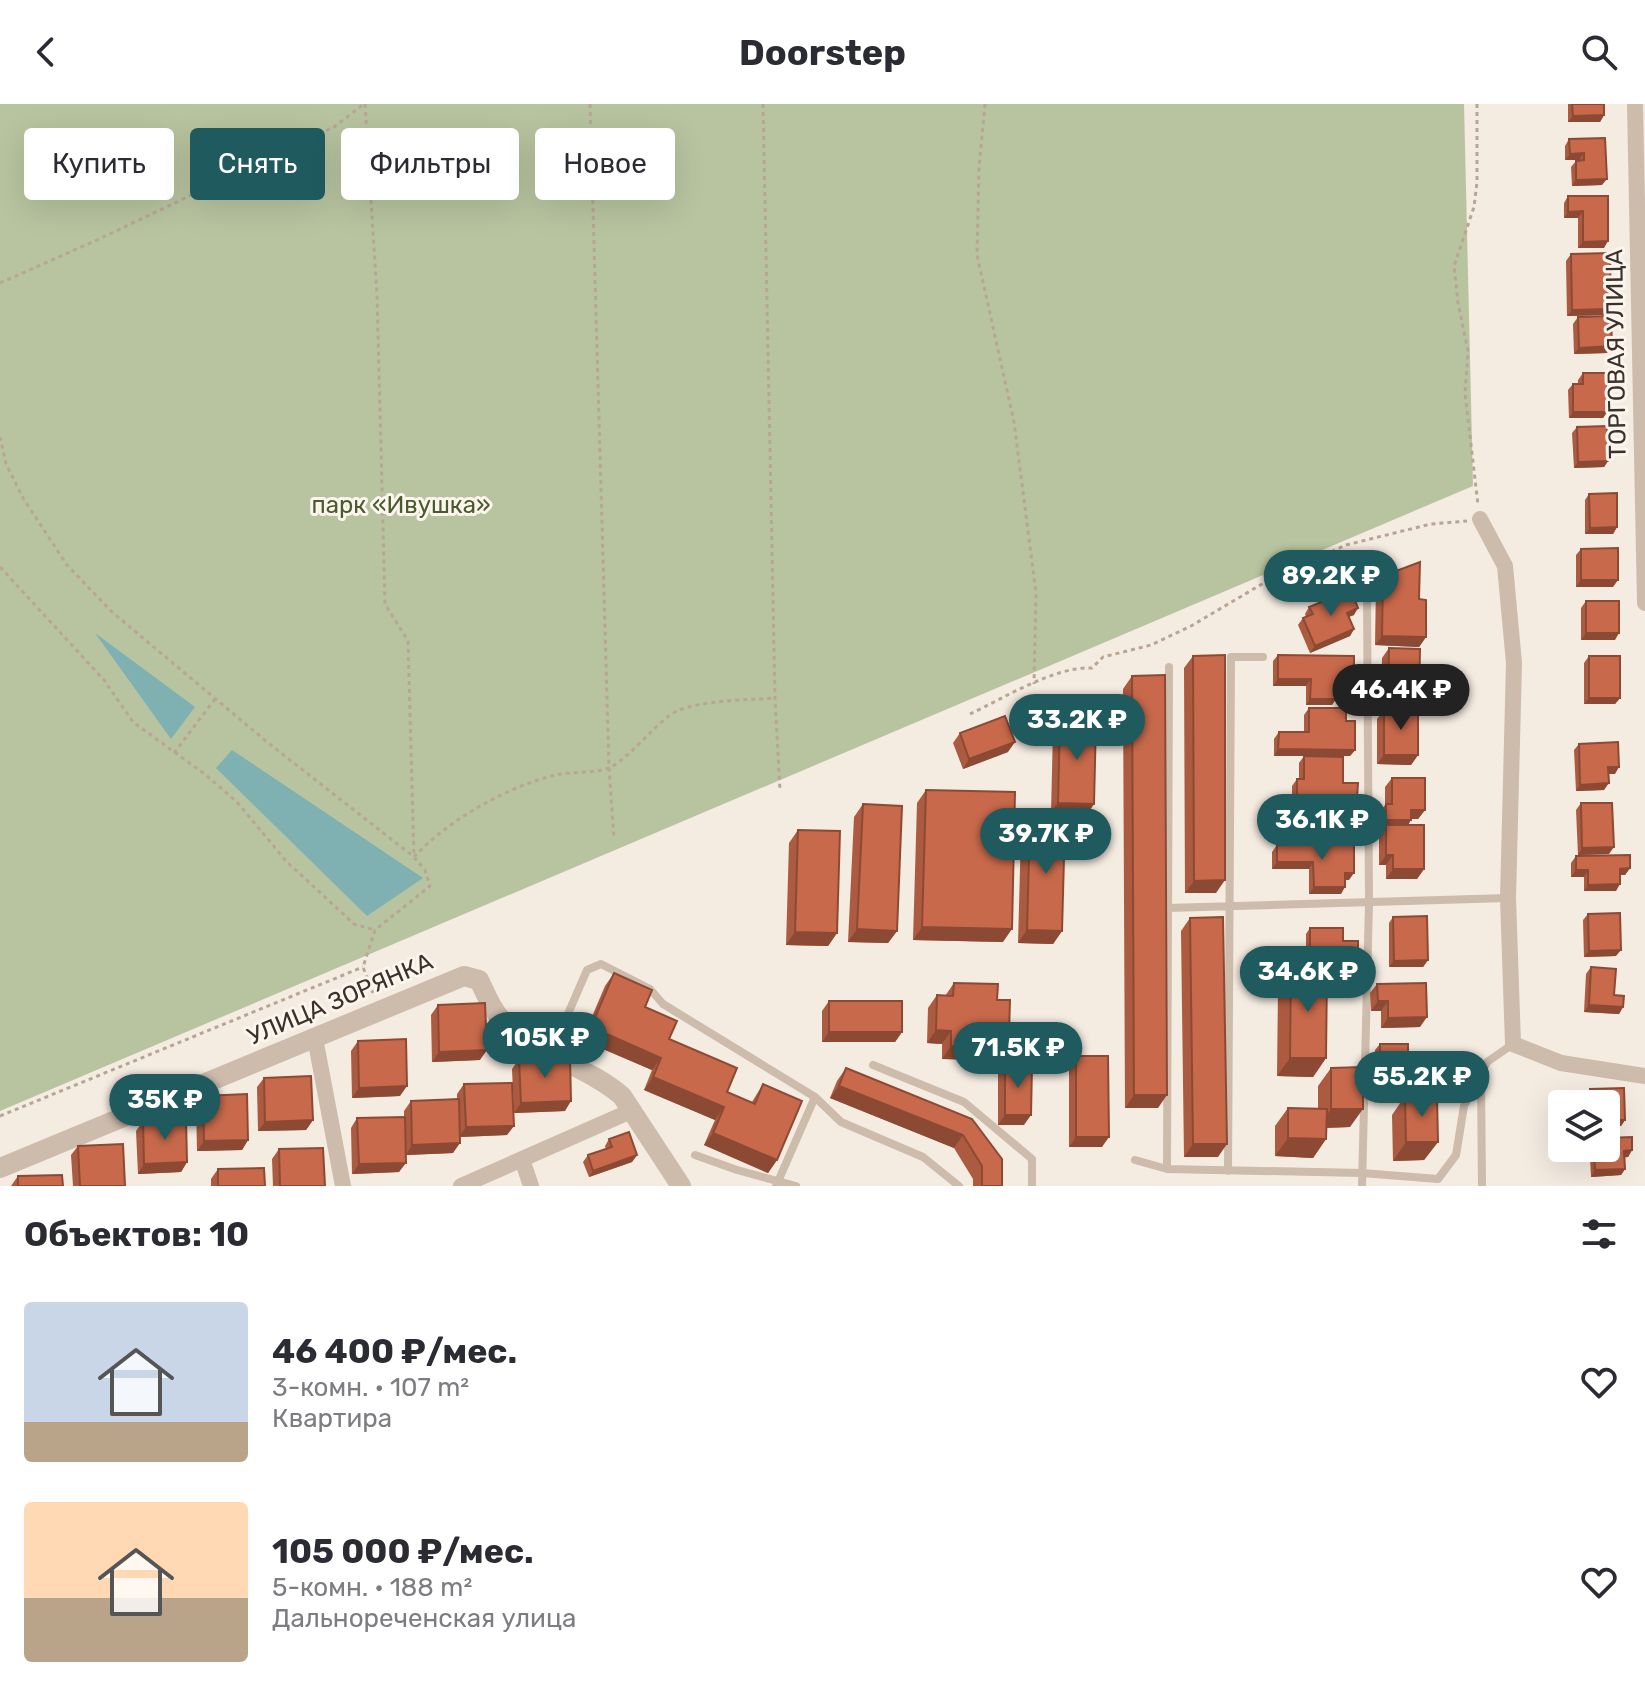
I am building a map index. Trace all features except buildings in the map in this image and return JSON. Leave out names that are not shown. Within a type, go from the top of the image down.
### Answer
[{"type":"street","name":"ТОРГОВАЯ УЛИЦА","points":[[1635,104],[1645,603]]},
{"type":"street","points":[[1480,519],[1505,566],[1514,663],[1508,898],[1513,1044],[1561,1063],[1645,1076]]},
{"type":"street","name":"УЛИЦА ЗОРЯНКА","points":[[0,1168],[464,976],[479,980],[498,1016],[522,1039],[551,1054]]},
{"type":"street","points":[[315,1038],[343,1186]]},
{"type":"street","points":[[551,1054],[609,1085],[622,1096],[681,1186]]},
{"type":"street","points":[[461,1186],[631,1111]]},
{"type":"street","points":[[522,1159],[531,1186]]},
{"type":"lane","points":[[1362,1186],[1369,903],[1367,594]]},
{"type":"lane","points":[[1228,1171],[1231,657],[1263,657]]},
{"type":"lane","points":[[1167,1169],[1169,667]]},
{"type":"lane","points":[[1167,908],[1508,898]]},
{"type":"lane","points":[[551,1054],[587,970],[601,964],[650,989],[663,1004],[815,1097],[841,1122],[923,1157],[959,1186]]},
{"type":"lane","points":[[1135,1160],[1167,1169],[1362,1173],[1438,1179],[1456,1155],[1464,1106],[1487,1062],[1513,1044]]},
{"type":"lane","points":[[873,1065],[964,1102],[1032,1159],[1032,1186]]},
{"type":"lane","points":[[1481,1074],[1482,1186]]},
{"type":"lane","points":[[777,1184],[815,1097]]},
{"type":"lane","points":[[695,1155],[777,1184],[796,1186]]},
{"type":"path","points":[[0,283],[334,127],[364,104]]},
{"type":"path","points":[[364,104],[377,295],[385,604],[408,641],[414,857]]},
{"type":"path","points":[[590,104],[609,768],[614,839]]},
{"type":"path","points":[[763,104],[775,698],[780,790]]},
{"type":"path","points":[[985,104],[979,168],[977,255],[1014,422],[1036,593],[1034,684]]},
{"type":"path","points":[[970,714],[1070,670],[1092,668],[1103,657],[1151,645],[1191,626],[1262,584],[1346,545],[1431,524],[1480,519],[1465,393],[1468,351],[1454,266],[1474,207],[1477,104]]},
{"type":"path","points":[[0,437],[6,464],[23,498],[67,565],[112,612],[414,857],[425,870],[430,886],[375,930],[363,967],[379,1012]]},
{"type":"path","points":[[0,567],[104,680],[133,722],[206,775],[237,802],[286,861],[329,903],[354,924],[375,930]]},
{"type":"path","points":[[414,857],[428,841],[449,827],[530,781],[566,772],[609,768],[676,711],[719,702],[775,698]]},
{"type":"path","points":[[174,753],[216,699]]},
{"type":"path","points":[[0,1116],[363,967]]},
{"type":"green space","name":"парк «Ивушка»","points":[[0,104],[1464,104],[1473,486],[0,1111]]},
{"type":"water","points":[[95,633],[195,707],[171,739]]},
{"type":"water","points":[[232,750],[423,878],[367,916],[216,768]]}]
